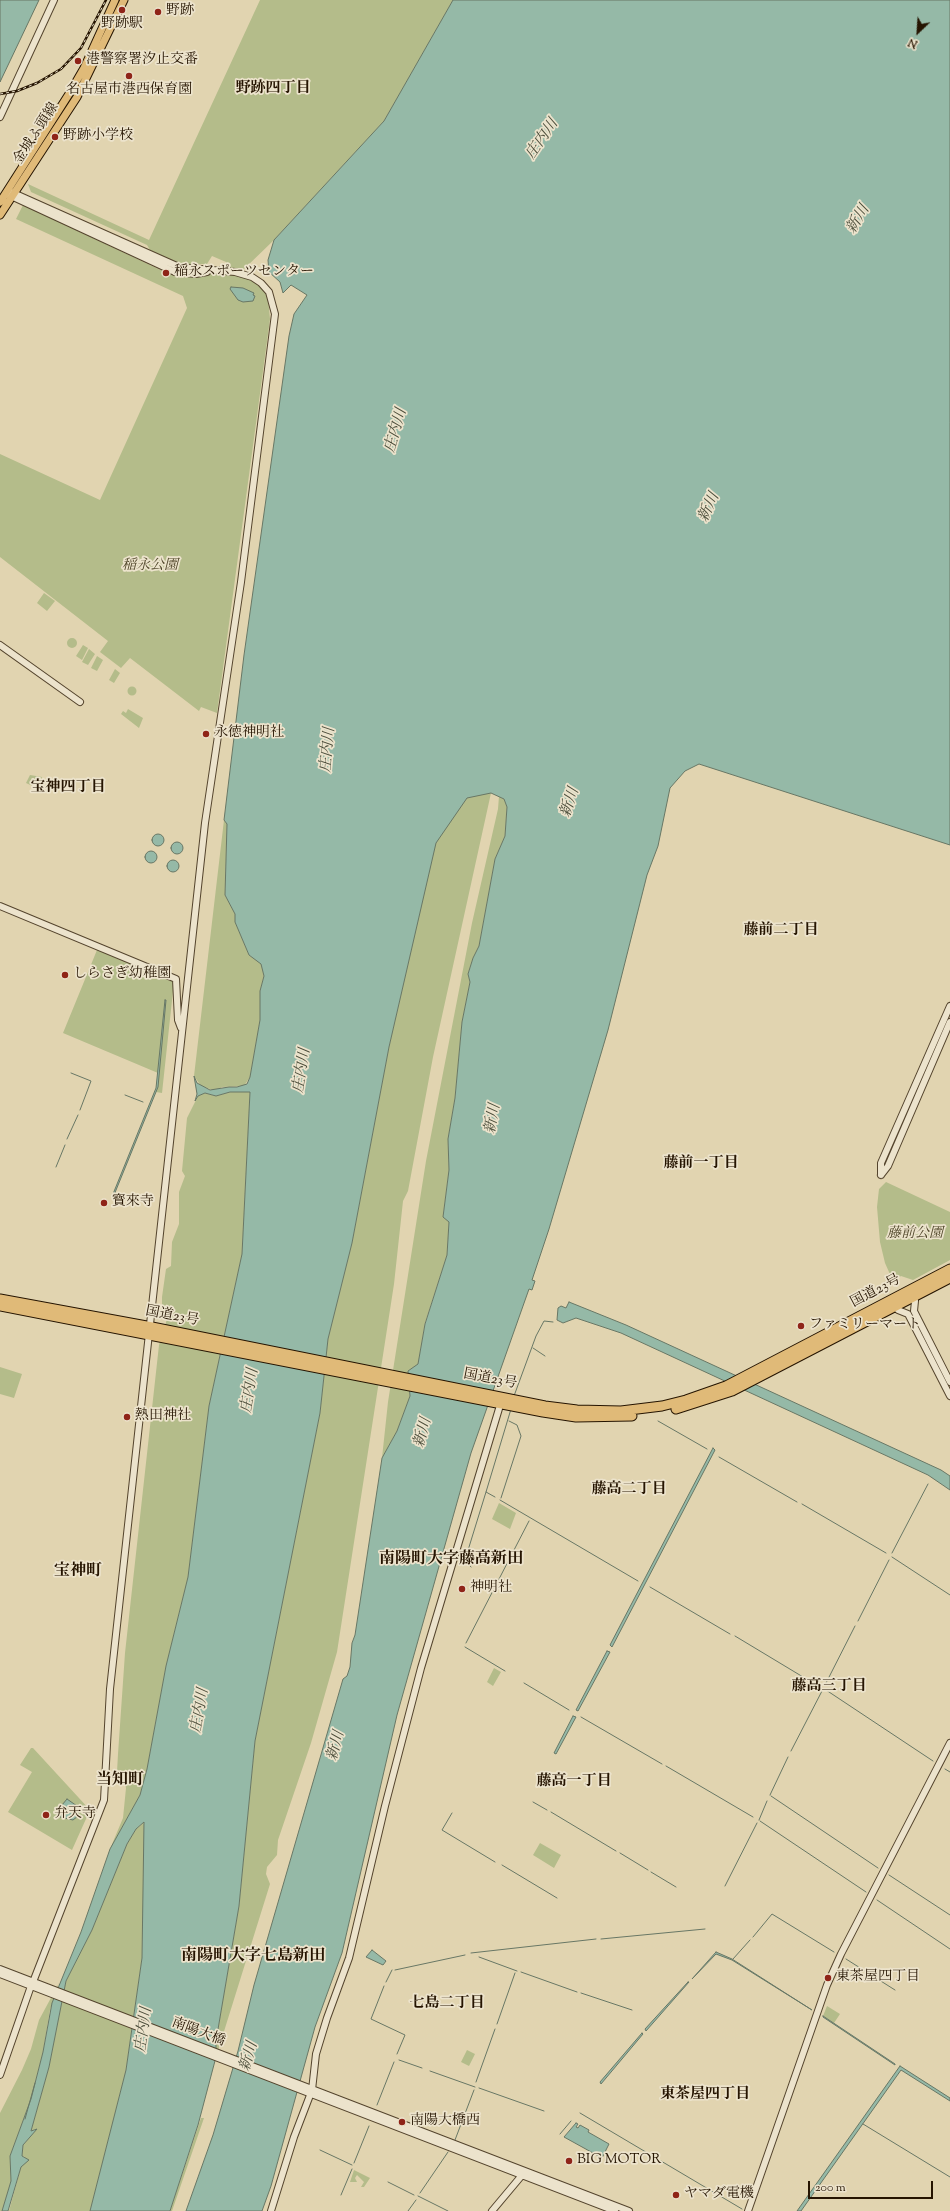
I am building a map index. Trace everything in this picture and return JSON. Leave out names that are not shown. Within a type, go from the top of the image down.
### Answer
[{"type":"highway","points":[[922,1283],[950,1266]]},
{"type":"highway","name":"国道23号","points":[[0,1300],[37,1309],[503,1400],[562,1408],[605,1411],[640,1409],[687,1403],[729,1388],[754,1376],[950,1269]]},
{"type":"highway","name":"国道23号","points":[[754,1376],[769,1372],[950,1278]]},
{"type":"highway","points":[[769,1372],[789,1364],[898,1310],[950,1282]]},
{"type":"highway","name":"国道23号","points":[[0,1306],[37,1309]]},
{"type":"main road","name":"金城ふ頭線","points":[[0,215],[84,68],[115,0]]},
{"type":"main road","name":"金城ふ頭線","points":[[0,202],[11,194],[77,97],[124,0]]},
{"type":"street","points":[[0,117],[54,0]]},
{"type":"street","points":[[0,2075],[32,1984],[104,1800],[110,1689],[148,1330],[205,823],[241,582],[275,314],[269,292],[257,280],[235,272],[212,271],[196,274],[175,272],[11,194]]},
{"type":"street","points":[[0,645],[80,702]]},
{"type":"street","points":[[0,906],[176,979],[178,1020],[182,1029]]},
{"type":"street","points":[[945,1034],[881,1163],[881,1175],[888,1166],[945,1034],[948,1025],[950,1006]]},
{"type":"street","points":[[915,1301],[914,1311],[950,1382]]},
{"type":"street","points":[[898,1310],[908,1314],[950,1396]]},
{"type":"street","points":[[271,2211],[294,2137],[311,2092],[318,2047],[349,1958],[385,1806],[421,1668],[503,1400]]},
{"type":"street","points":[[748,2211],[827,1985],[841,1954],[950,1743]]},
{"type":"street","points":[[0,1969],[32,1984]]},
{"type":"street","points":[[0,1974],[32,1984]]},
{"type":"street","name":"南陽大橋","points":[[32,1984],[523,2173]]},
{"type":"street","points":[[492,2211],[523,2173]]},
{"type":"street","points":[[523,2173],[614,2211]]},
{"type":"street","points":[[523,2173],[629,2211]]},
{"type":"green space","name":"稲永公園","points":[[260,0],[453,0],[384,121],[274,240],[243,270],[243,276],[259,284],[264,289],[268,297],[270,319],[217,713],[201,707],[199,711],[130,658],[121,668],[100,652],[108,641],[0,557],[0,454],[100,500],[187,308],[183,296],[16,219],[23,205],[167,273],[196,276],[222,272],[227,267],[226,262],[212,256],[207,264],[183,264],[171,260],[150,250],[147,245],[31,192],[28,184],[149,240]]},
{"type":"green space","points":[[44,593],[55,601],[47,611],[37,603]]},
{"type":"green space","points":[[70,638],[74,638],[76,639],[76,647],[70,648],[67,645],[67,641]]},
{"type":"green space","points":[[83,645],[88,648],[82,660],[76,656]]},
{"type":"green space","points":[[89,649],[95,654],[88,665],[82,662]]},
{"type":"green space","points":[[97,656],[103,660],[97,671],[91,668]]},
{"type":"green space","points":[[115,669],[120,673],[114,683],[109,680]]},
{"type":"green space","points":[[132,686],[137,691],[132,696],[127,691]]},
{"type":"green space","points":[[128,709],[143,718],[139,728],[121,714],[123,711],[126,713]]},
{"type":"green space","points":[[30,775],[42,777],[37,788],[26,783]]},
{"type":"green space","points":[[447,792],[491,793],[433,1057],[408,1191],[403,1201],[394,1284],[337,1652],[311,1743],[278,1840],[277,1855],[267,1867],[266,1874],[270,1884],[216,2057],[216,2041],[239,1906],[255,1741],[320,1413],[328,1339],[352,1243],[389,1047]]},
{"type":"green space","points":[[499,796],[504,799],[507,807],[505,836],[495,859],[479,946],[468,974],[470,982],[462,1022],[455,1098],[448,1139],[449,1170],[443,1216],[449,1222],[447,1255],[425,1323],[418,1365],[408,1371],[410,1396],[397,1431],[382,1458],[388,1402],[426,1161],[472,923],[498,809]]},
{"type":"green space","points":[[224,820],[227,824],[225,895],[235,914],[235,922],[249,955],[261,963],[264,976],[260,991],[260,1020],[250,1077],[244,1086],[222,1087],[216,1091],[201,1086],[194,1076]]},
{"type":"green space","points":[[97,950],[174,982],[162,1093],[156,1092],[158,1073],[63,1033]]},
{"type":"green space","points":[[230,1092],[250,1092],[242,1254],[209,1406],[188,1577],[166,1666],[147,1769],[140,1795],[110,1849],[123,1818],[126,1788],[124,1780],[117,1772],[125,1653],[159,1345],[167,1319],[162,1308],[162,1297],[166,1269],[171,1266],[172,1242],[179,1224],[179,1192],[185,1176],[182,1171],[187,1118],[198,1096],[205,1093],[216,1096]]},
{"type":"green space","name":"藤前公園","points":[[886,1182],[950,1212],[950,1260],[913,1280],[901,1276],[893,1281],[885,1263],[880,1242],[877,1207],[879,1189]]},
{"type":"green space","points":[[0,1367],[22,1374],[14,1398],[0,1394]]},
{"type":"green space","points":[[499,1503],[516,1513],[510,1529],[492,1519]]},
{"type":"green space","points":[[494,1668],[501,1672],[493,1686],[487,1682]]},
{"type":"green space","points":[[31,1748],[33,1748],[90,1810],[72,1850],[8,1812],[32,1772],[20,1765]]},
{"type":"green space","points":[[145,1822],[142,1958],[126,2070],[90,2211],[9,2211],[21,2167],[25,2162],[25,2157],[22,2156],[23,2145],[36,2129],[31,2131],[49,2067],[66,1981],[92,1930],[127,1844],[136,1829]]},
{"type":"green space","points":[[540,1843],[561,1855],[554,1868],[533,1855]]},
{"type":"green space","points":[[59,1983],[50,2010],[43,2052],[31,2099],[10,2156],[11,2181],[2,2211],[0,2211],[0,2113],[31,2049],[39,2020]]},
{"type":"green space","points":[[827,2006],[840,2014],[834,2023],[823,2016]]},
{"type":"green space","points":[[467,2050],[475,2054],[469,2066],[461,2062]]},
{"type":"green space","points":[[201,2118],[204,2118],[172,2211],[170,2211]]},
{"type":"green space","points":[[354,2170],[370,2178],[364,2187],[361,2187],[364,2182],[357,2175],[355,2178],[357,2182],[350,2182]]},
{"type":"water","points":[[0,0],[39,0],[0,82]]},
{"type":"water","points":[[453,0],[950,0],[950,845],[699,764],[685,771],[670,788],[658,846],[647,875],[608,1030],[549,1229],[532,1280],[535,1281],[532,1290],[529,1289],[471,1453],[397,1715],[342,1953],[315,2027],[271,2186],[262,2211],[186,2211],[213,2135],[238,2051],[254,1985],[343,1679],[347,1676],[350,1667],[352,1643],[355,1635],[382,1458],[397,1431],[410,1396],[408,1371],[418,1364],[425,1324],[447,1255],[449,1222],[443,1217],[449,1170],[448,1139],[455,1098],[462,1022],[470,982],[468,974],[479,946],[495,859],[505,836],[507,807],[504,799],[491,793],[467,798],[436,843],[389,1047],[352,1243],[328,1339],[320,1413],[255,1741],[239,1906],[216,2041],[216,2057],[198,2125],[170,2211],[90,2211],[126,2070],[142,1958],[144,1822],[136,1829],[127,1844],[92,1930],[66,1981],[49,2067],[31,2131],[37,2129],[23,2145],[22,2156],[29,2160],[21,2167],[8,2211],[2,2211],[11,2181],[10,2156],[31,2099],[43,2052],[52,2003],[81,1932],[110,1849],[140,1795],[147,1769],[166,1666],[188,1577],[209,1406],[242,1254],[250,1092],[230,1092],[216,1096],[205,1093],[198,1096],[195,1101],[197,1094],[194,1076],[197,1083],[210,1090],[237,1087],[247,1084],[250,1077],[260,1020],[260,991],[264,976],[261,964],[249,955],[235,922],[235,914],[225,895],[227,824],[224,820],[244,655],[289,336],[294,314],[307,295],[291,285],[283,293],[280,282],[269,272],[268,260],[274,240],[384,121]]},
{"type":"water","points":[[231,287],[243,288],[254,293],[253,295],[255,296],[253,301],[243,302],[238,300],[230,289]]},
{"type":"water","points":[[158,834],[162,836],[164,840],[162,844],[158,846],[154,844],[152,840],[154,836]]},
{"type":"water","points":[[177,842],[181,844],[183,848],[181,852],[177,854],[173,852],[171,848],[173,844]]},
{"type":"water","points":[[151,851],[155,853],[157,857],[155,861],[151,863],[147,861],[145,857],[147,853]]},
{"type":"water","points":[[173,860],[177,862],[179,866],[177,870],[173,872],[169,870],[167,866],[169,862]]},
{"type":"water","points":[[165,1000],[158,1087],[114,1195],[113,1194],[156,1088]]},
{"type":"water","points":[[569,1302],[626,1325],[941,1470],[950,1476],[950,1490],[928,1475],[621,1333],[576,1318],[563,1323],[557,1320],[558,1308],[561,1306],[566,1308]]},
{"type":"water","points":[[713,1448],[715,1450],[612,1647],[610,1645]]},
{"type":"water","points":[[607,1651],[610,1652],[578,1711],[576,1710]]},
{"type":"water","points":[[573,1716],[576,1717],[556,1754],[554,1753]]},
{"type":"water","points":[[67,1799],[77,1806],[79,1810],[78,1816],[73,1820],[60,1817],[63,1811],[62,1805]]},
{"type":"water","points":[[372,1950],[386,1961],[383,1965],[366,1957]]},
{"type":"water","points":[[716,1952],[732,1959],[812,2010],[732,1960],[716,1954],[692,1979]]},
{"type":"water","points":[[689,1982],[646,2031],[645,2029]]},
{"type":"water","points":[[823,2017],[895,2064],[895,2065]]},
{"type":"water","points":[[642,2033],[643,2034],[601,2084],[600,2082]]},
{"type":"water","points":[[900,2066],[950,2098],[950,2101],[901,2070],[801,2211],[797,2211]]},
{"type":"water","points":[[576,2123],[578,2124],[576,2127],[578,2128],[580,2125],[589,2130],[588,2132],[609,2144],[602,2158],[564,2137]]},
{"type":"waterway","points":[[71,1073],[91,1081],[80,1110]]},
{"type":"waterway","points":[[125,1095],[143,1102]]},
{"type":"waterway","points":[[67,1139],[78,1115]]},
{"type":"waterway","points":[[56,1167],[65,1145]]},
{"type":"waterway","points":[[514,1396],[536,1336],[544,1321],[553,1322]]},
{"type":"waterway","points":[[533,1348],[545,1356]]},
{"type":"waterway","points":[[495,1497],[486,1492],[511,1409]]},
{"type":"waterway","points":[[501,1498],[521,1436],[517,1425],[509,1421]]},
{"type":"waterway","points":[[658,1421],[707,1449]]},
{"type":"waterway","points":[[719,1457],[797,1502]]},
{"type":"waterway","points":[[892,1553],[928,1484]]},
{"type":"waterway","points":[[471,1567],[465,1560],[486,1492]]},
{"type":"waterway","points":[[500,1500],[638,1581]]},
{"type":"waterway","points":[[802,1504],[886,1553]]},
{"type":"waterway","points":[[498,1581],[529,1521]]},
{"type":"waterway","points":[[892,1557],[950,1595]]},
{"type":"waterway","points":[[858,1621],[889,1560]]},
{"type":"waterway","points":[[466,1643],[496,1585]]},
{"type":"waterway","points":[[650,1587],[730,1634]]},
{"type":"waterway","points":[[825,1685],[855,1626]]},
{"type":"waterway","points":[[735,1636],[818,1686]]},
{"type":"waterway","points":[[465,1647],[505,1671]]},
{"type":"waterway","points":[[524,1683],[569,1710]]},
{"type":"waterway","points":[[826,1690],[933,1761]]},
{"type":"waterway","points":[[791,1751],[822,1691]]},
{"type":"waterway","points":[[581,1717],[662,1764]]},
{"type":"waterway","points":[[770,1795],[788,1757]]},
{"type":"waterway","points":[[666,1766],[753,1817]]},
{"type":"waterway","points":[[945,1769],[950,1772]]},
{"type":"waterway","points":[[771,1796],[878,1868]]},
{"type":"waterway","points":[[759,1820],[767,1801]]},
{"type":"waterway","points":[[533,1802],[547,1810]]},
{"type":"waterway","points":[[551,1812],[616,1851]]},
{"type":"waterway","points":[[452,1813],[442,1830],[495,1862]]},
{"type":"waterway","points":[[760,1821],[866,1892]]},
{"type":"waterway","points":[[725,1886],[757,1823]]},
{"type":"waterway","points":[[620,1853],[648,1870]]},
{"type":"waterway","points":[[502,1865],[557,1898]]},
{"type":"waterway","points":[[651,1872],[676,1887]]},
{"type":"waterway","points":[[889,1875],[950,1915]]},
{"type":"waterway","points":[[877,1900],[950,1949]]},
{"type":"waterway","points":[[753,1937],[772,1914],[834,1952]]},
{"type":"waterway","points":[[601,1939],[705,1929]]},
{"type":"waterway","points":[[471,1953],[596,1939]]},
{"type":"waterway","points":[[733,1959],[750,1940]]},
{"type":"waterway","points":[[395,1970],[465,1955]]},
{"type":"waterway","points":[[479,1957],[517,1971]]},
{"type":"waterway","points":[[846,1959],[895,1990]]},
{"type":"waterway","points":[[386,1982],[392,1970]]},
{"type":"waterway","points":[[521,1972],[577,1992]]},
{"type":"waterway","points":[[497,2024],[515,1973]]},
{"type":"waterway","points":[[384,1986],[371,2019],[405,2035],[397,2054]]},
{"type":"waterway","points":[[581,1993],[632,2010]]},
{"type":"waterway","points":[[476,2082],[495,2029]]},
{"type":"waterway","points":[[399,2060],[422,2068]]},
{"type":"waterway","points":[[377,2105],[394,2062]]},
{"type":"waterway","points":[[430,2071],[475,2087]]},
{"type":"waterway","points":[[25,2119],[35,2083]]},
{"type":"waterway","points":[[479,2088],[544,2111]]},
{"type":"waterway","points":[[455,2140],[474,2090]]},
{"type":"waterway","points":[[580,2113],[742,2209]]},
{"type":"waterway","points":[[560,2134],[571,2121]]},
{"type":"waterway","points":[[863,2124],[950,2177]]},
{"type":"waterway","points":[[354,2163],[369,2126]]},
{"type":"waterway","points":[[320,2150],[352,2165]]},
{"type":"waterway","points":[[420,2193],[448,2152]]},
{"type":"waterway","points":[[341,2195],[352,2169]]},
{"type":"waterway","points":[[388,2182],[414,2195]]},
{"type":"waterway","points":[[418,2196],[448,2211]]},
{"type":"waterway","points":[[408,2211],[416,2200]]},
{"type":"railway","points":[[0,94],[17,91],[37,83],[61,69],[81,48],[106,0]]},
{"type":"place","name":"野跡駅","points":[[122,10]]},
{"type":"place","name":"野跡","points":[[158,12]]},
{"type":"place","name":"港警察署汐止交番","points":[[78,61]]},
{"type":"place","name":"名古屋市港西保育園","points":[[129,76]]},
{"type":"place","name":"野跡小学校","points":[[55,137]]},
{"type":"place","name":"稲永スポーツセンター","points":[[166,273]]},
{"type":"place","name":"永徳神明社","points":[[206,734]]},
{"type":"place","name":"しらさぎ幼稚園","points":[[65,975]]},
{"type":"place","name":"寳來寺","points":[[104,1203]]},
{"type":"place","name":"ファミリーマート","points":[[801,1326]]},
{"type":"place","name":"熱田神社","points":[[127,1417]]},
{"type":"place","name":"神明社","points":[[462,1589]]},
{"type":"place","name":"弁天寺","points":[[46,1815]]},
{"type":"place","name":"東茶屋四丁目","points":[[828,1978]]},
{"type":"place","name":"南陽大橋西","points":[[402,2122]]},
{"type":"place","name":"BIG MOTOR","points":[[569,2161]]},
{"type":"place","name":"ヤマダ電機","points":[[676,2195]]},
{"type":"district","name":"野跡四丁目","points":[[273,89]]},
{"type":"district","name":"宝神四丁目","points":[[68,788]]},
{"type":"district","name":"藤前二丁目","points":[[781,931]]},
{"type":"district","name":"藤前一丁目","points":[[701,1164]]},
{"type":"district","name":"藤高二丁目","points":[[629,1490]]},
{"type":"district","name":"南陽町大字藤高新田","points":[[451,1560]]},
{"type":"district","name":"宝神町","points":[[78,1572]]},
{"type":"district","name":"藤高三丁目","points":[[829,1687]]},
{"type":"district","name":"当知町","points":[[120,1781]]},
{"type":"district","name":"藤高一丁目","points":[[574,1782]]},
{"type":"district","name":"南陽町大字七島新田","points":[[253,1957]]},
{"type":"district","name":"七島二丁目","points":[[447,2004]]},
{"type":"district","name":"東茶屋四丁目","points":[[705,2095]]},
{"type":"water label","name":"庄内川","points":[[543,140]]},
{"type":"water label","name":"新川","points":[[859,220]]},
{"type":"water label","name":"庄内川","points":[[397,431]]},
{"type":"water label","name":"新川","points":[[710,508]]},
{"type":"water label","name":"庄内川","points":[[329,750]]},
{"type":"water label","name":"新川","points":[[571,803]]},
{"type":"water label","name":"庄内川","points":[[303,1071]]},
{"type":"water label","name":"新川","points":[[494,1119]]},
{"type":"water label","name":"庄内川","points":[[251,1391]]},
{"type":"water label","name":"新川","points":[[424,1433]]},
{"type":"water label","name":"庄内川","points":[[201,1711]]},
{"type":"water label","name":"新川","points":[[337,1746]]},
{"type":"water label","name":"庄内川","points":[[145,2030]]},
{"type":"water label","name":"新川","points":[[250,2057]]}]
